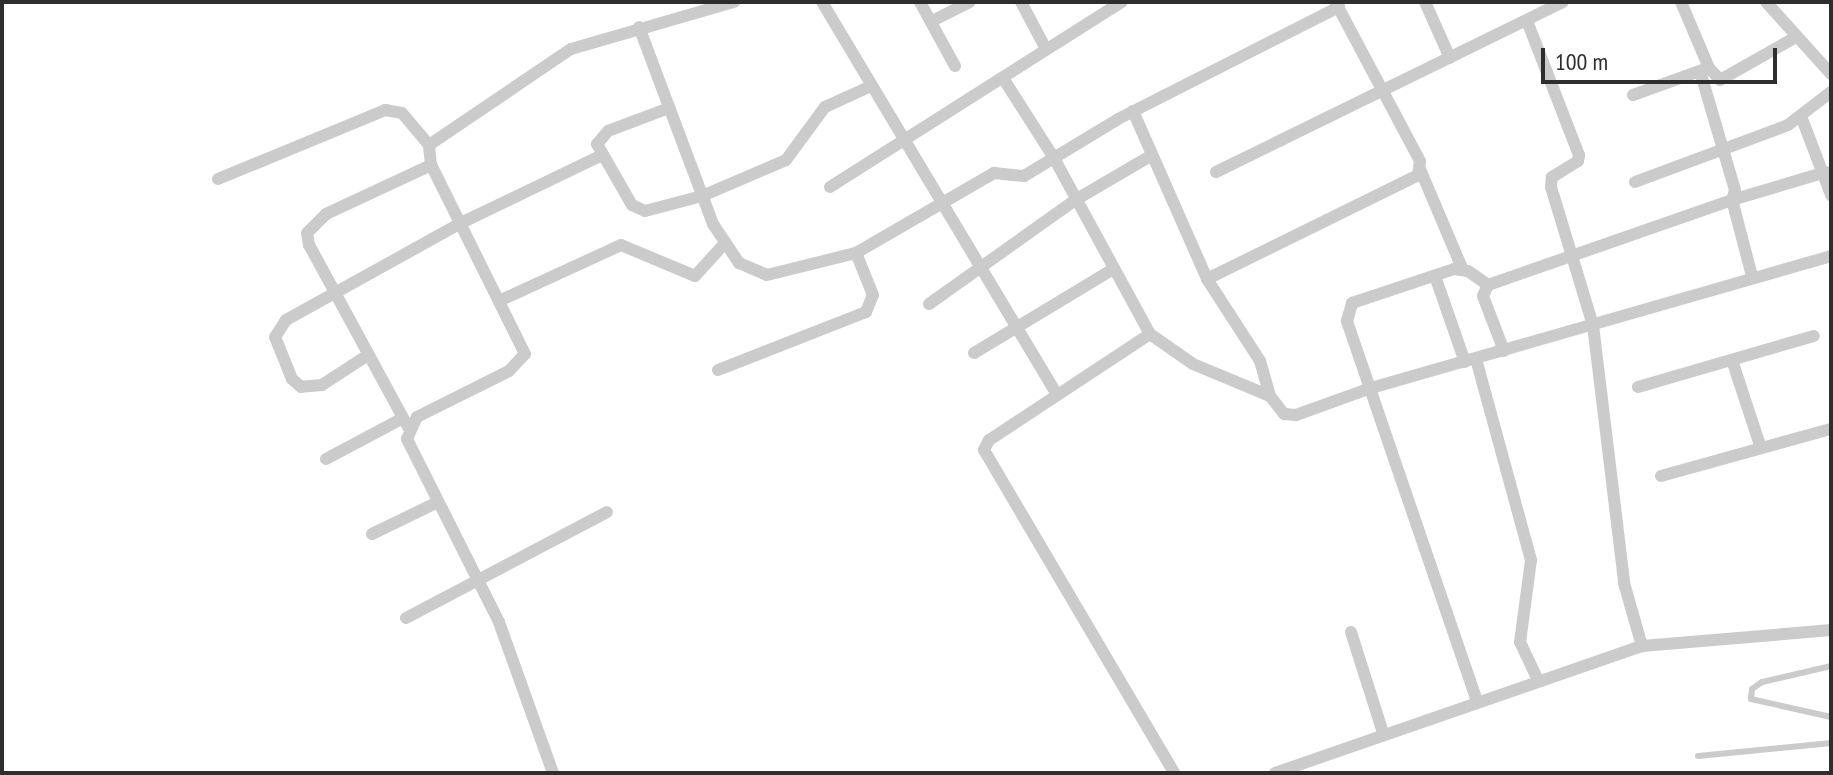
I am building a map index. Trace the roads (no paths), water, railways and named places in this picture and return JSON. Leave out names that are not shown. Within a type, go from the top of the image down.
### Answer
[{"type":"street","points":[[429,145],[558,57],[639,27],[734,2]]},
{"type":"street","points":[[822,2],[939,204],[981,266],[1057,394]]},
{"type":"street","points":[[920,2],[955,66]]},
{"type":"street","points":[[932,21],[970,2]]},
{"type":"street","points":[[1021,2],[1046,49]]},
{"type":"street","points":[[830,187],[904,144],[1122,2]]},
{"type":"street","points":[[1425,2],[1450,58]]},
{"type":"street","points":[[1216,172],[1563,2]]},
{"type":"street","points":[[1681,2],[1704,69],[1722,153],[1735,190],[1732,200],[1752,276]]},
{"type":"street","points":[[1766,2],[1831,74]]},
{"type":"street","points":[[639,27],[702,196],[725,243],[739,263],[767,275],[856,253],[994,173],[1024,176],[1133,111],[1337,5],[1420,169],[1462,268],[1488,285]]},
{"type":"street","points":[[1527,21],[1579,155],[1578,161],[1552,177],[1593,325],[1624,583],[1642,646]]},
{"type":"street","points":[[1704,69],[1720,80],[1727,79],[1796,37]]},
{"type":"street","points":[[1633,95],[1704,69]]},
{"type":"street","points":[[1003,78],[1054,158],[1150,334],[1193,364],[1270,396]]},
{"type":"street","points":[[669,108],[608,131],[597,144],[632,205],[645,211],[702,196],[786,160],[825,107],[871,86]]},
{"type":"street","points":[[1635,182],[1722,153],[1801,116],[1831,92]]},
{"type":"street","points":[[218,179],[385,110],[402,113],[429,145],[431,165],[523,342],[521,363],[406,423],[326,459]]},
{"type":"street","points":[[1133,111],[1207,279],[1260,361],[1270,396],[1284,414],[1296,415],[1371,388],[1752,276],[1831,256]]},
{"type":"street","points":[[1801,116],[1826,172],[1831,195]]},
{"type":"street","points":[[368,355],[311,388],[292,379],[275,337],[278,327],[461,223],[602,155]]},
{"type":"street","points":[[929,304],[1077,199],[1152,155]]},
{"type":"street","points":[[431,165],[314,222],[307,233],[309,245],[406,423],[407,439],[508,643],[553,773]]},
{"type":"street","points":[[1207,279],[1411,181],[1420,169]]},
{"type":"street","points":[[1504,351],[1483,296],[1488,285],[1732,200],[1826,172]]},
{"type":"street","points":[[501,300],[621,245],[695,276],[725,243]]},
{"type":"street","points":[[718,370],[866,312],[873,295],[856,253]]},
{"type":"street","points":[[1462,268],[1352,303],[1348,310],[1371,388],[1477,701]]},
{"type":"street","points":[[974,353],[1113,269]]},
{"type":"street","points":[[1435,276],[1470,360],[1531,560],[1520,642],[1538,680]]},
{"type":"street","points":[[1150,334],[989,440],[984,450],[986,461],[1174,773]]},
{"type":"street","points":[[1638,387],[1814,336]]},
{"type":"street","points":[[1732,360],[1761,448]]},
{"type":"street","points":[[1661,476],[1831,429]]},
{"type":"street","points":[[372,534],[438,502]]},
{"type":"street","points":[[406,618],[607,512]]},
{"type":"street","points":[[1275,773],[1383,733],[1642,646],[1831,630]]},
{"type":"street","points":[[1351,632],[1383,733]]},
{"type":"lane","points":[[1831,666],[1762,682],[1752,689],[1751,699],[1831,717]]},
{"type":"lane","points":[[1698,756],[1831,743]]}]
